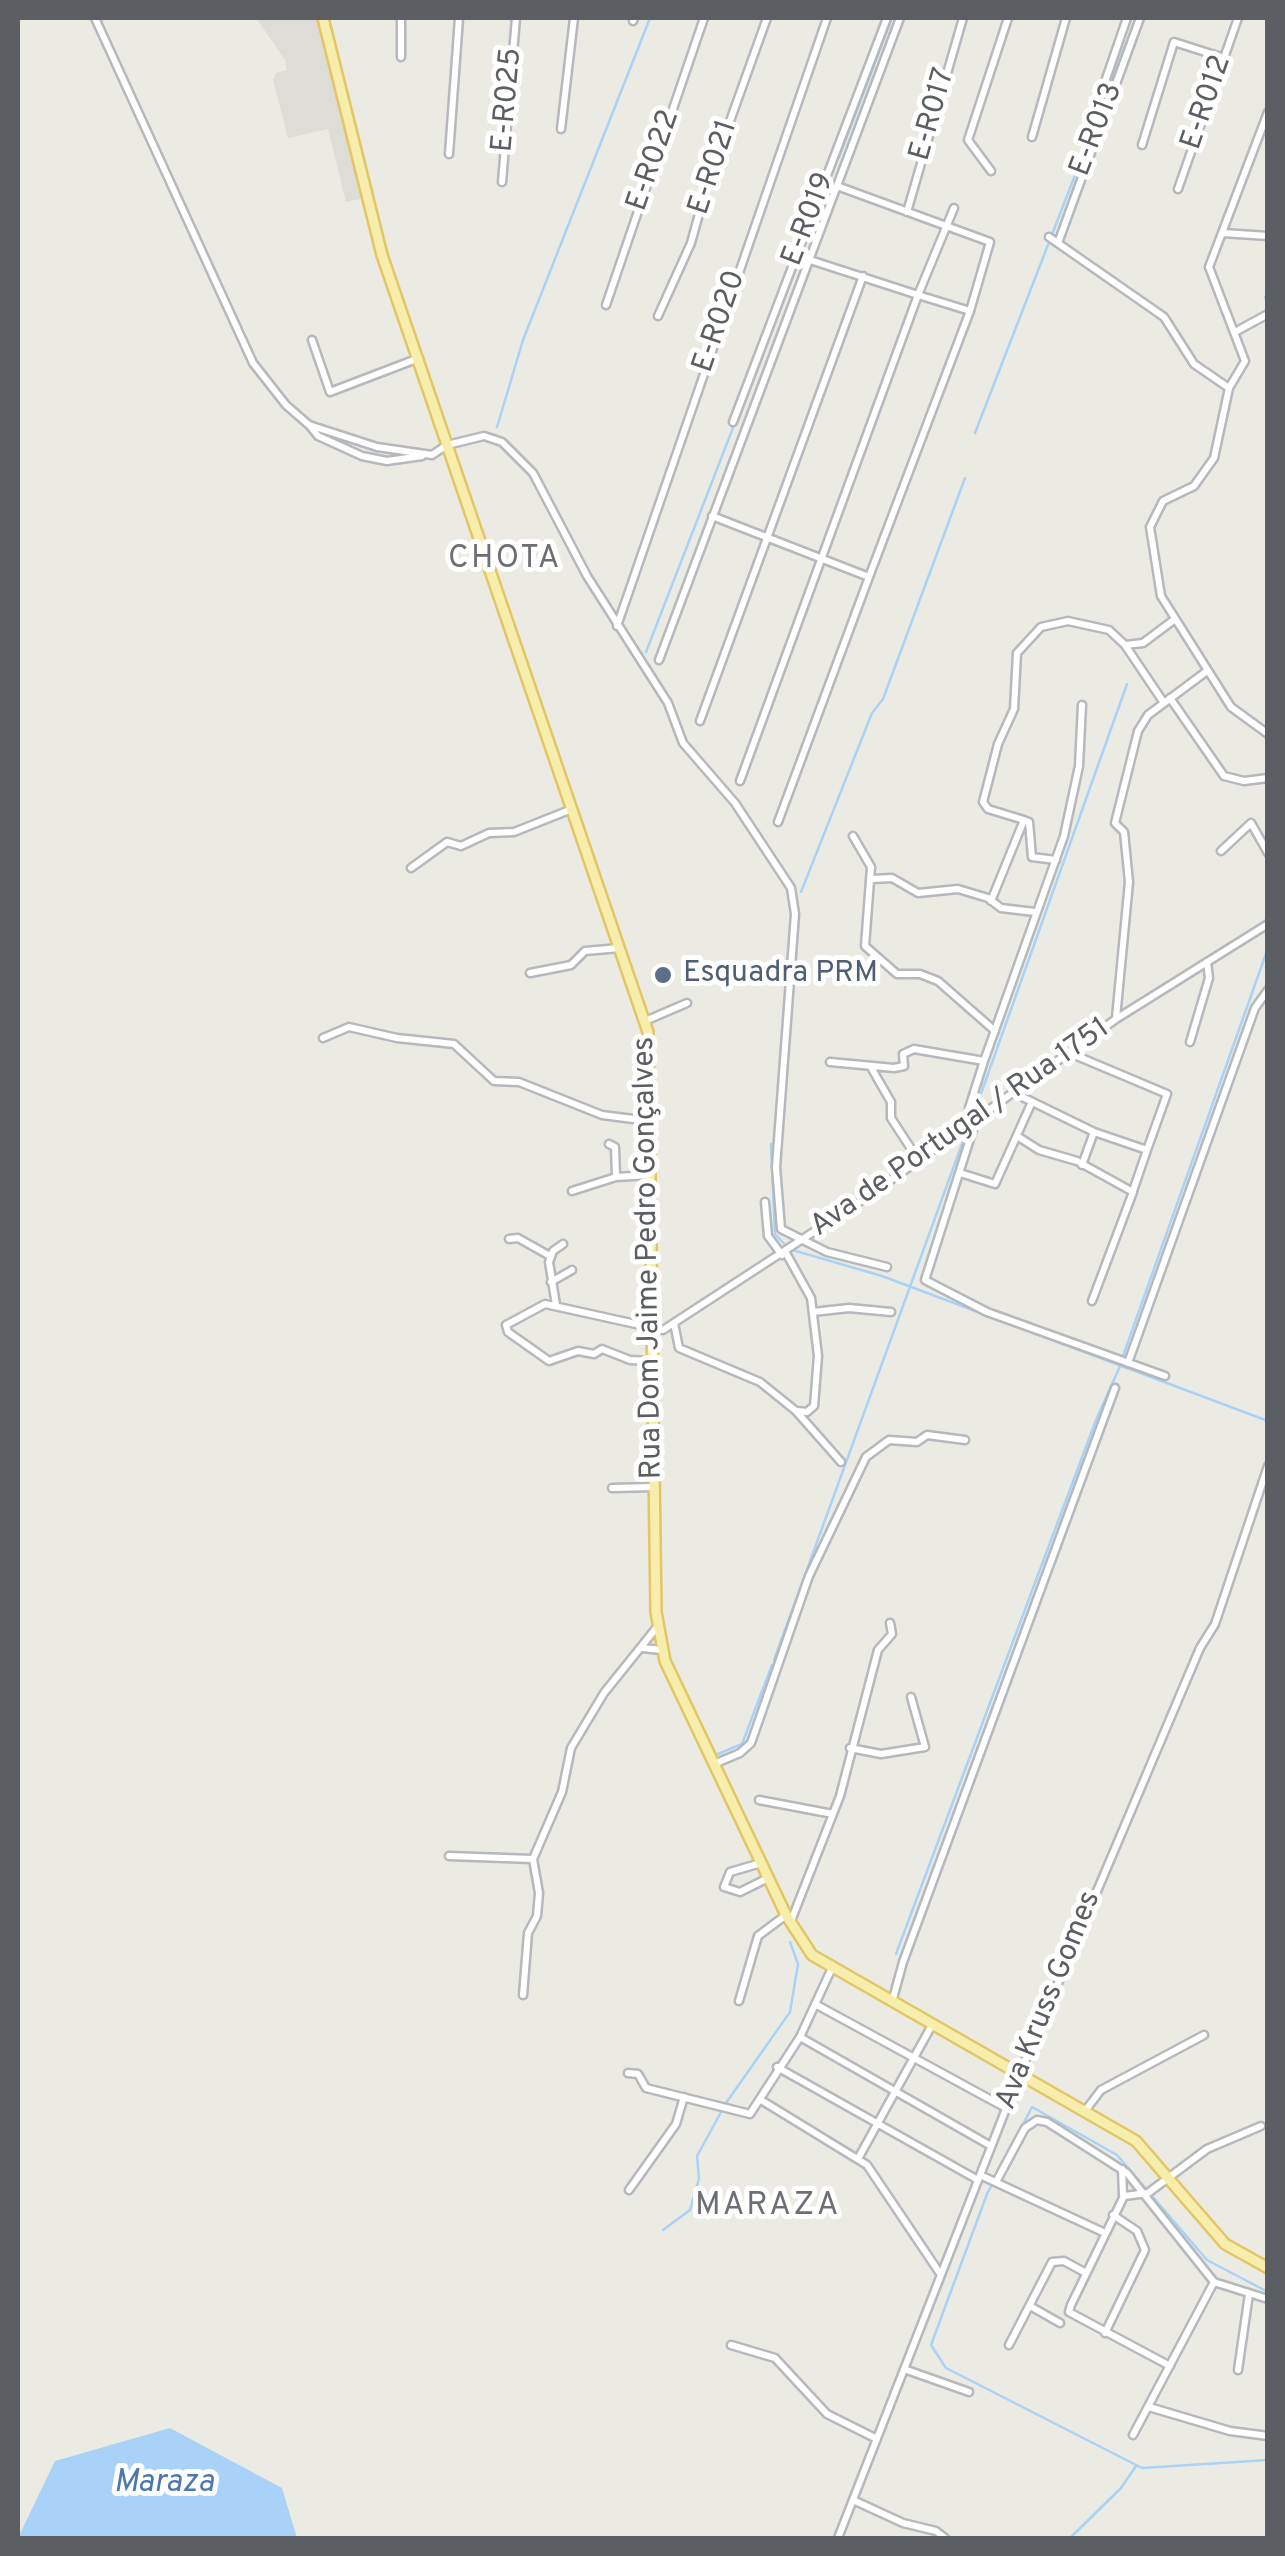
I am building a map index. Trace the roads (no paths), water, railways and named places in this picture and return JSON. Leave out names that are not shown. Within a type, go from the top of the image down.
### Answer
[{"type":"main road","name":"Rua Dom Jaime Pedro Gonçalves","points":[[323,18],[382,255],[645,1021],[655,1330],[654,1488],[662,1650],[768,1878],[805,1947],[831,1970],[1136,2141],[1226,2244],[1268,2268]]},
{"type":"street","points":[[95,18],[253,363],[309,425],[323,426],[352,442],[432,455],[447,445],[484,436],[502,442],[518,454],[617,627],[668,704],[683,743],[735,803],[791,888],[794,914],[780,1065],[776,1198],[781,1229],[802,1242],[887,1267]]},
{"type":"street","points":[[401,18],[401,58]]},
{"type":"street","points":[[450,154],[459,18]]},
{"type":"street","name":"E-R025","points":[[502,182],[516,18]]},
{"type":"street","points":[[561,129],[574,18]]},
{"type":"street","name":"E-R022","points":[[606,305],[704,18]]},
{"type":"street","name":"E-R021","points":[[658,316],[691,243],[706,186],[767,18]]},
{"type":"street","name":"E-R020","points":[[617,627],[827,18]]},
{"type":"street","name":"E-R019","points":[[733,422],[887,18]]},
{"type":"street","points":[[659,660],[900,18]]},
{"type":"street","name":"E-R017","points":[[907,212],[962,18]]},
{"type":"street","points":[[991,172],[968,140],[1008,18]]},
{"type":"street","points":[[1032,137],[1066,18]]},
{"type":"street","points":[[1099,99],[1127,18]]},
{"type":"street","name":"E-R013","points":[[1058,243],[1140,18]]},
{"type":"street","name":"E-R012","points":[[1178,190],[1238,18]]},
{"type":"street","points":[[1142,144],[1174,42],[1224,58]]},
{"type":"street","points":[[1268,112],[1209,267],[1245,361],[1228,388],[1214,458],[1194,486],[1162,500],[1150,527],[1158,589],[1175,619],[1231,708],[1268,734]]},
{"type":"street","points":[[833,160],[844,164]]},
{"type":"street","points":[[778,822],[970,311],[990,242],[837,186]]},
{"type":"street","points":[[740,781],[918,295],[954,208]]},
{"type":"street","points":[[1223,233],[1268,236]]},
{"type":"street","points":[[1049,237],[1164,317],[1194,364],[1228,388]]},
{"type":"street","points":[[807,259],[970,311]]},
{"type":"street","points":[[700,721],[863,276]]},
{"type":"street","points":[[1235,332],[1267,315]]},
{"type":"street","points":[[312,340],[330,392],[420,358]]},
{"type":"street","points":[[712,516],[820,562],[869,577]]},
{"type":"street","points":[[1126,646],[1143,644],[1175,619]]},
{"type":"street","points":[[1056,860],[1032,857],[1029,822],[988,809],[983,802],[998,744],[1014,709],[1018,653],[1041,627],[1068,621],[1109,630],[1126,646],[1162,702],[1224,776],[1244,781],[1268,778]]},
{"type":"street","points":[[1116,1019],[1129,882],[1124,832],[1114,823],[1138,731],[1162,702],[1207,671]]},
{"type":"street","points":[[1082,705],[1079,766],[1056,860],[984,1061],[970,1108],[973,1123],[960,1173],[926,1272],[928,1284],[986,1312],[1165,1376]]},
{"type":"street","points":[[410,868],[447,842],[460,846],[500,829],[514,832],[573,808]]},
{"type":"street","points":[[991,900],[1024,820]]},
{"type":"street","points":[[1221,851],[1252,823],[1268,854]]},
{"type":"street","points":[[853,836],[868,856],[872,879],[865,918],[868,949],[898,974],[920,974],[938,981],[995,1030]]},
{"type":"street","points":[[872,879],[892,878],[918,893],[955,889],[991,900],[1001,908],[1035,912]]},
{"type":"street","name":"Ava de Portugal / Rua 1751","points":[[655,1330],[784,1254],[1116,1019],[1268,924]]},
{"type":"street","points":[[530,973],[571,965],[585,951],[620,948]]},
{"type":"street","points":[[1190,1042],[1209,978],[1207,962]]},
{"type":"street","points":[[1128,1363],[1255,1008],[1268,990]]},
{"type":"street","points":[[645,1021],[686,1003]]},
{"type":"street","points":[[323,1038],[350,1026],[398,1038],[454,1044],[494,1080],[518,1082],[602,1116],[649,1122]]},
{"type":"street","points":[[830,1062],[872,1070],[904,1066],[903,1054],[914,1049],[984,1061]]},
{"type":"street","points":[[1071,1053],[1167,1094],[1092,1301]]},
{"type":"street","points":[[872,1070],[890,1102],[891,1118],[919,1161]]},
{"type":"street","points":[[1012,1092],[1094,1132],[1148,1150]]},
{"type":"street","points":[[960,1173],[995,1184],[1031,1104]]},
{"type":"street","points":[[1082,1164],[1094,1132]]},
{"type":"street","points":[[1016,1136],[1039,1150],[1082,1164],[1133,1192]]},
{"type":"street","points":[[609,1144],[615,1147],[616,1177]]},
{"type":"street","points":[[572,1191],[616,1177],[650,1175]]},
{"type":"street","points":[[765,1202],[768,1236],[809,1292],[813,1312],[817,1397],[810,1410],[796,1410]]},
{"type":"street","points":[[509,1239],[518,1238],[550,1256]]},
{"type":"street","points":[[556,1305],[550,1256],[563,1244]]},
{"type":"street","points":[[551,1282],[572,1270]]},
{"type":"street","points":[[654,1361],[630,1360],[602,1349],[594,1354],[578,1351],[549,1361],[506,1330],[516,1318],[545,1304],[655,1330]]},
{"type":"street","points":[[813,1312],[850,1308],[891,1312]]},
{"type":"street","points":[[674,1322],[679,1348],[760,1382],[796,1410],[840,1462]]},
{"type":"street","points":[[892,2003],[903,1962],[1115,1388]]},
{"type":"street","points":[[714,1764],[740,1754],[750,1742],[809,1576],[866,1457],[889,1440],[917,1442],[927,1436],[965,1440]]},
{"type":"street","name":"Ava Kruss Gomes","points":[[838,2538],[1020,2073],[1200,1648],[1215,1624],[1268,1466]]},
{"type":"street","points":[[612,1488],[654,1488]]},
{"type":"street","points":[[739,2001],[758,1936],[788,1918],[834,1814],[878,1650],[892,1634],[890,1623]]},
{"type":"street","points":[[523,1995],[528,1933],[537,1916],[539,1894],[533,1859],[550,1824],[571,1748],[586,1719],[658,1627]]},
{"type":"street","points":[[642,1648],[662,1650]]},
{"type":"street","points":[[850,1748],[881,1754],[926,1746],[911,1697]]},
{"type":"street","points":[[759,1800],[834,1814]]},
{"type":"street","points":[[449,1856],[533,1859]]},
{"type":"street","points":[[762,1863],[730,1872],[724,1887],[740,1892],[768,1878]]},
{"type":"street","points":[[628,2073],[638,2074],[646,2088],[748,2115],[800,2036],[831,1970]]},
{"type":"street","points":[[815,2004],[1006,2108]]},
{"type":"street","points":[[859,2157],[932,2025]]},
{"type":"street","points":[[1086,2111],[1101,2090],[1204,2035]]},
{"type":"street","points":[[800,2036],[991,2146]]},
{"type":"street","points":[[778,2067],[979,2177],[1105,2234]]},
{"type":"street","points":[[628,2190],[676,2124],[684,2097]]},
{"type":"street","points":[[761,2100],[859,2157],[941,2275]]},
{"type":"street","points":[[993,2181],[1017,2138],[1037,2120],[1071,2134],[1149,2191],[1214,2282],[1268,2299]]},
{"type":"street","points":[[1124,2196],[1149,2191],[1207,2149],[1262,2126]]},
{"type":"street","points":[[1122,2169],[1124,2196],[1069,2312],[1170,2366]]},
{"type":"street","points":[[1105,2333],[1144,2250],[1137,2231],[1114,2215]]},
{"type":"street","points":[[1009,2345],[1052,2262],[1064,2261],[1086,2274]]},
{"type":"street","points":[[1133,2436],[1214,2282]]},
{"type":"street","points":[[1238,2370],[1249,2294]]},
{"type":"street","points":[[1030,2306],[1060,2322]]},
{"type":"street","points":[[732,2345],[775,2358],[827,2414],[877,2439]]},
{"type":"street","points":[[904,2369],[969,2392]]},
{"type":"street","points":[[1149,2407],[1230,2431],[1268,2436]]},
{"type":"street","points":[[853,2500],[903,2523],[936,2531],[945,2538]]},
{"type":"water","name":"Maraza","points":[[170,2428],[282,2488],[297,2538],[18,2538],[55,2461]]},
{"type":"waterway","points":[[497,427],[523,340],[650,18]]},
{"type":"waterway","points":[[839,157],[892,18]]},
{"type":"waterway","points":[[975,433],[1136,18]]},
{"type":"waterway","points":[[646,652],[835,165]]},
{"type":"waterway","points":[[1265,298],[1268,291]]},
{"type":"waterway","points":[[801,892],[872,713],[883,699],[965,478]]},
{"type":"waterway","points":[[973,1116],[1127,684]]},
{"type":"waterway","points":[[1123,1356],[1268,948]]},
{"type":"waterway","points":[[774,1660],[966,1133]]},
{"type":"waterway","points":[[771,1144],[775,1234],[789,1249],[882,1276],[1268,1421]]},
{"type":"waterway","points":[[896,1954],[1096,1420],[1121,1364]]},
{"type":"waterway","points":[[718,1754],[742,1744],[772,1665]]},
{"type":"waterway","points":[[663,2230],[690,2210],[699,2179],[697,2156],[726,2103],[790,2012],[798,1964],[790,1942]]},
{"type":"waterway","points":[[1268,2292],[1207,2260],[1117,2155],[1032,2107],[987,2194],[931,2345],[946,2368],[1142,2468],[1268,2460]]},
{"type":"waterway","points":[[1070,2538],[1121,2488],[1136,2466]]},
{"type":"place","name":"Esquadra PRM","points":[[663,975]]},
{"type":"district","name":"CHOTA","points":[[505,561]]},
{"type":"district","name":"MARAZA","points":[[768,2208]]}]
